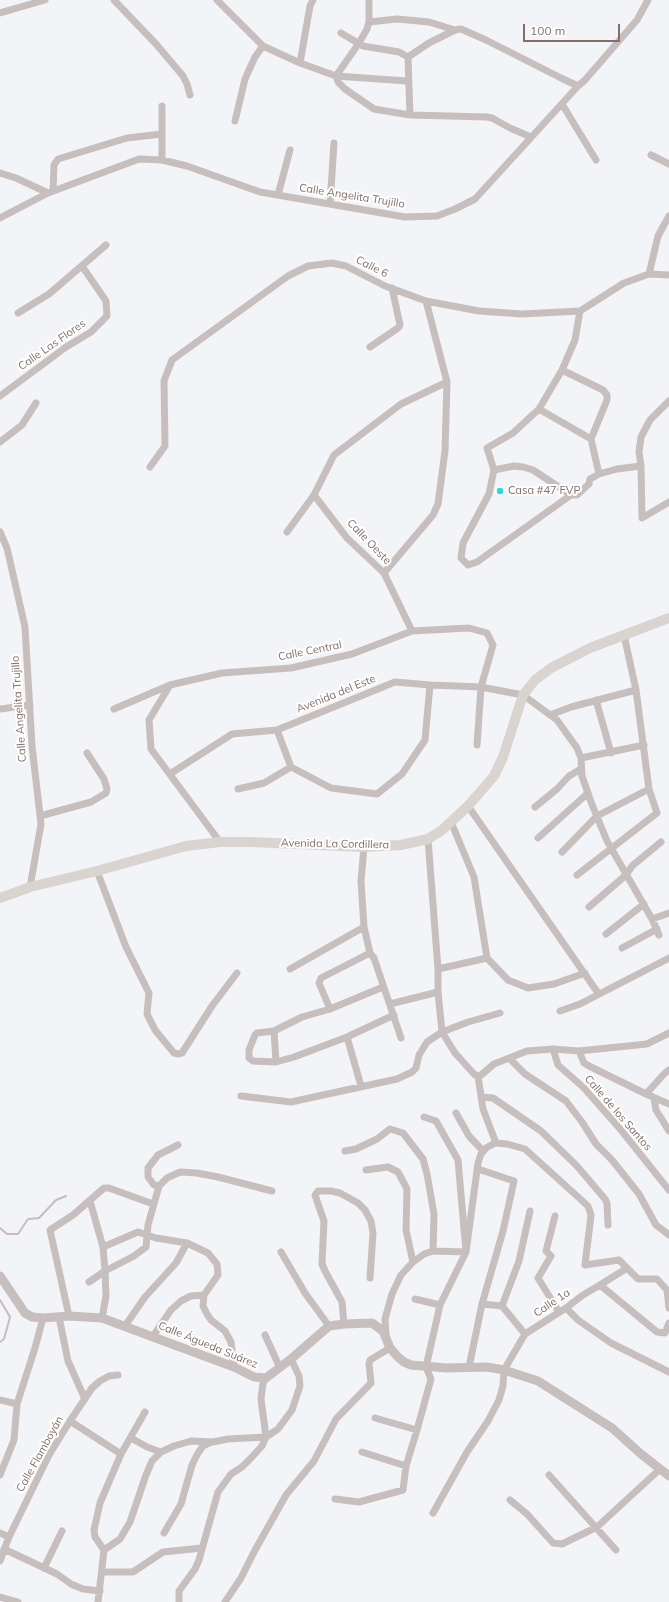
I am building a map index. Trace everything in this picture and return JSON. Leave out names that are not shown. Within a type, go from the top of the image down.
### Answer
[{"type":"main road","name":"Avenida La Cordillera","points":[[0,898],[30,887],[97,871],[186,846],[220,842],[306,843],[364,846],[401,845],[428,839],[451,822],[468,806],[494,776],[503,757],[523,695],[532,683],[551,668],[590,648],[669,618]]},
{"type":"street","points":[[0,13],[45,0]]},
{"type":"street","points":[[114,0],[156,44],[183,76],[188,84],[190,95]]},
{"type":"street","points":[[217,0],[263,46],[300,63],[336,76],[407,81]]},
{"type":"street","points":[[300,63],[310,6],[313,0]]},
{"type":"street","points":[[336,76],[367,29],[369,22],[369,0]]},
{"type":"street","name":"Calle Angelita Trujillo","points":[[0,218],[50,192],[139,159],[162,160],[187,166],[260,192],[405,217],[437,216],[475,199],[585,80],[637,20],[648,0]]},
{"type":"street","points":[[369,22],[397,19],[429,22],[455,30]]},
{"type":"street","points":[[408,57],[428,43],[455,30],[461,29],[578,86]]},
{"type":"street","points":[[341,33],[363,46],[399,52],[408,57]]},
{"type":"street","points":[[235,121],[245,79],[255,57],[263,46]]},
{"type":"street","points":[[408,57],[407,81],[410,115]]},
{"type":"street","points":[[336,76],[338,82],[345,89],[374,109],[410,115],[488,117],[531,137]]},
{"type":"street","points":[[562,104],[596,160]]},
{"type":"street","points":[[162,106],[162,160]]},
{"type":"street","points":[[0,173],[50,192],[54,165],[58,159],[127,138],[162,134]]},
{"type":"street","points":[[330,204],[334,143]]},
{"type":"street","points":[[278,195],[290,150]]},
{"type":"street","points":[[651,155],[669,164]]},
{"type":"street","points":[[649,274],[658,236],[669,216]]},
{"type":"street","points":[[18,313],[49,294],[106,244]]},
{"type":"street","name":"Calle 6","points":[[150,467],[165,446],[164,381],[172,360],[288,276],[308,266],[332,263],[346,266],[392,288],[426,300],[479,311],[522,314],[580,311],[624,283],[649,274],[669,275]]},
{"type":"street","name":"Calle Las Flores","points":[[0,396],[66,347],[91,332],[107,316],[106,300],[82,266]]},
{"type":"street","points":[[370,348],[400,325],[392,288]]},
{"type":"street","points":[[384,573],[433,515],[438,504],[445,451],[447,382],[426,300]]},
{"type":"street","points":[[571,495],[477,562],[468,565],[461,558],[463,543],[489,494],[494,470],[487,448],[513,433],[539,409],[562,370],[575,340],[580,311]]},
{"type":"street","points":[[562,370],[603,390],[607,395],[607,400],[591,439],[599,474]]},
{"type":"street","points":[[286,532],[314,495],[334,456],[401,404],[447,382]]},
{"type":"street","points":[[0,442],[22,425],[36,404]]},
{"type":"street","points":[[668,404],[650,420],[641,436],[639,452],[641,466],[642,518],[669,502]]},
{"type":"street","points":[[539,409],[591,439]]},
{"type":"street","points":[[494,470],[514,466],[533,470],[571,495],[577,495],[585,489],[589,484],[590,479],[599,474],[617,469],[641,466]]},
{"type":"street","name":"Calle Oeste","points":[[314,495],[347,538],[384,573],[412,631]]},
{"type":"street","name":"Calle Angelita Trujillo","points":[[0,532],[7,548],[25,628],[32,746],[41,824],[30,887]]},
{"type":"street","name":"Calle Central","points":[[114,710],[170,685],[222,673],[298,666],[352,654],[412,631],[469,628],[488,632],[493,645],[481,687]]},
{"type":"street","points":[[577,875],[657,813],[649,789],[636,690],[624,635]]},
{"type":"street","name":"Avenida del Este","points":[[170,774],[232,734],[277,730],[395,682],[481,687],[523,695]]},
{"type":"street","points":[[170,685],[149,720],[151,749],[220,842]]},
{"type":"street","points":[[277,730],[291,767],[331,788],[377,794],[402,774],[425,740],[430,685]]},
{"type":"street","points":[[477,745],[481,687]]},
{"type":"street","points":[[550,715],[571,707],[636,690]]},
{"type":"street","points":[[523,695],[557,720],[573,742],[581,758],[581,769],[588,793],[611,848],[644,904],[658,932],[622,948]]},
{"type":"street","points":[[596,700],[611,753]]},
{"type":"street","points":[[0,709],[30,705]]},
{"type":"street","points":[[581,758],[644,746]]},
{"type":"street","points":[[40,816],[90,802],[106,793],[107,789],[104,779],[87,753]]},
{"type":"street","points":[[238,789],[264,783],[291,767]]},
{"type":"street","points":[[535,807],[557,789],[569,776],[581,769]]},
{"type":"street","points":[[562,852],[597,816],[649,789]]},
{"type":"street","points":[[538,838],[588,793]]},
{"type":"street","points":[[468,806],[598,993]]},
{"type":"street","points":[[451,822],[474,877],[487,958],[508,980],[528,988],[554,984],[584,973]]},
{"type":"street","points":[[428,839],[442,1032],[455,1053],[474,1074],[478,1076],[483,1109],[496,1143]]},
{"type":"street","points":[[589,907],[626,875],[632,866],[661,842]]},
{"type":"street","points":[[364,846],[361,881],[364,927],[370,953],[374,958],[401,1038]]},
{"type":"street","points":[[97,871],[126,947],[149,993],[147,1014],[155,1030],[174,1053],[182,1053],[212,1006],[237,973]]},
{"type":"street","points":[[606,934],[644,904]]},
{"type":"street","points":[[652,919],[669,913]]},
{"type":"street","points":[[290,969],[364,927]]},
{"type":"street","points":[[330,1009],[319,983],[321,978],[370,953]]},
{"type":"street","points":[[438,969],[487,958]]},
{"type":"street","points":[[560,1011],[580,1004],[598,993],[669,958]]},
{"type":"street","points":[[383,987],[330,1009],[302,1018],[274,1031],[257,1033],[249,1050],[249,1058],[253,1061],[276,1062],[294,1057],[347,1037],[394,1015]]},
{"type":"street","points":[[390,1004],[438,992]]},
{"type":"street","points":[[241,1096],[290,1102],[397,1079],[412,1072],[416,1068],[419,1055],[427,1042],[442,1032],[468,1022],[500,1013]]},
{"type":"street","points":[[274,1031],[276,1062]]},
{"type":"street","points":[[478,1076],[494,1064],[510,1059],[527,1051],[553,1049],[579,1051],[647,1044],[669,1033]]},
{"type":"street","points":[[347,1037],[361,1086]]},
{"type":"street","name":"Calle de los Santos","points":[[553,1049],[558,1065],[595,1100],[668,1188]]},
{"type":"street","points":[[579,1051],[584,1062],[589,1066],[669,1104]]},
{"type":"street","points":[[510,1059],[525,1074],[566,1101],[596,1144],[612,1160],[639,1194],[656,1225],[668,1233]]},
{"type":"street","points":[[646,1094],[669,1070]]},
{"type":"street","points":[[481,1097],[493,1098],[541,1131],[577,1166],[605,1198],[607,1203],[608,1225]]},
{"type":"street","points":[[654,1098],[656,1110],[669,1131]]},
{"type":"street","points":[[456,1114],[469,1136],[483,1151]]},
{"type":"street","points":[[424,1117],[436,1121],[458,1160],[466,1252]]},
{"type":"street","points":[[345,1150],[356,1149],[377,1139],[390,1129],[403,1133],[423,1159],[434,1214],[434,1251]]},
{"type":"street","points":[[336,1499],[359,1502],[402,1490],[406,1466],[418,1430],[431,1379],[426,1367],[440,1305],[466,1252],[478,1162],[483,1151],[496,1143],[507,1144],[524,1149],[588,1206],[591,1214],[585,1265],[619,1260],[638,1279],[657,1279],[667,1290],[669,1308]]},
{"type":"street","points":[[159,1186],[154,1185],[148,1177],[148,1168],[158,1155],[178,1145]]},
{"type":"street","points":[[366,1170],[388,1167],[398,1172],[407,1189],[406,1230],[413,1262]]},
{"type":"street","points":[[469,1367],[482,1304],[503,1231],[514,1181],[478,1169]]},
{"type":"street","points":[[89,1282],[105,1271],[134,1256],[146,1247],[148,1225],[159,1186],[167,1178],[180,1172],[186,1172],[218,1177],[272,1191]]},
{"type":"street","points":[[69,1316],[50,1230],[73,1215],[104,1188],[110,1188],[154,1204]]},
{"type":"street","points":[[344,1324],[342,1302],[324,1271],[322,1264],[324,1221],[315,1195],[318,1191],[331,1191],[340,1194],[358,1203],[365,1210],[371,1221],[374,1233],[370,1278]]},
{"type":"street","points":[[90,1201],[103,1247],[106,1296],[102,1318]]},
{"type":"street","points":[[502,1306],[519,1261],[530,1211]]},
{"type":"street","points":[[555,1216],[546,1251],[551,1256],[538,1278],[559,1312]]},
{"type":"street","points":[[103,1247],[114,1244],[138,1232],[148,1236],[187,1243],[208,1253],[217,1264],[218,1275],[204,1295],[203,1306],[212,1320],[225,1331],[231,1342],[234,1367]]},
{"type":"street","points":[[125,1326],[145,1297],[176,1263],[187,1243]]},
{"type":"street","points":[[388,1344],[385,1319],[392,1294],[401,1275],[413,1262],[424,1254],[434,1251],[466,1252]]},
{"type":"street","points":[[281,1252],[305,1293],[329,1326],[372,1323],[383,1331],[388,1344],[404,1362],[411,1366],[487,1367],[504,1370],[530,1378],[547,1386],[612,1428],[669,1476]]},
{"type":"street","name":"Calle 1a","points":[[504,1370],[525,1334],[566,1308],[583,1295],[600,1286],[627,1268]]},
{"type":"street","name":"Calle Águeda Suárez","points":[[0,1276],[25,1313],[32,1317],[43,1318],[69,1316],[102,1318],[234,1367],[254,1377],[266,1378],[291,1360],[329,1326]]},
{"type":"street","points":[[600,1286],[657,1332],[665,1333],[669,1323]]},
{"type":"street","points":[[153,1336],[171,1310],[180,1301],[191,1296],[204,1295]]},
{"type":"street","points":[[415,1299],[440,1305]]},
{"type":"street","points":[[482,1304],[502,1306],[525,1334]]},
{"type":"street","points":[[566,1308],[584,1324],[611,1343],[669,1372]]},
{"type":"street","points":[[59,1317],[68,1361],[85,1398]]},
{"type":"street","points":[[0,1475],[14,1440],[17,1404],[43,1318]]},
{"type":"street","points":[[265,1334],[280,1368]]},
{"type":"street","points":[[225,1602],[241,1578],[292,1485],[314,1461],[336,1419],[371,1383],[370,1360],[388,1344]]},
{"type":"street","points":[[164,1533],[181,1504],[192,1465],[203,1446],[228,1439],[266,1437],[278,1429],[292,1410],[300,1386],[299,1376],[291,1360]]},
{"type":"street","points":[[433,1513],[467,1452],[488,1421],[499,1400],[503,1386],[504,1370]]},
{"type":"street","name":"Calle Flamboyán","points":[[0,1561],[9,1537],[49,1455],[70,1421],[92,1388],[109,1376],[118,1375]]},
{"type":"street","points":[[179,1602],[179,1591],[195,1569],[218,1492],[231,1474],[242,1467],[262,1446],[266,1437],[261,1399],[263,1383],[266,1378]]},
{"type":"street","points":[[0,1400],[17,1404]]},
{"type":"street","points":[[98,1602],[104,1550],[95,1537],[94,1530],[100,1503],[121,1454],[145,1412]]},
{"type":"street","points":[[375,1418],[418,1430]]},
{"type":"street","points":[[70,1421],[121,1454]]},
{"type":"street","points":[[131,1438],[147,1447],[161,1452]]},
{"type":"street","points":[[104,1550],[120,1539],[130,1522],[146,1474],[152,1461],[161,1452],[191,1441],[213,1442]]},
{"type":"street","points":[[362,1452],[406,1466]]},
{"type":"street","points":[[510,1500],[527,1514],[553,1543],[562,1544],[597,1527],[660,1469]]},
{"type":"street","points":[[550,1475],[616,1550]]},
{"type":"street","points":[[44,1568],[62,1531]]},
{"type":"street","points":[[0,1533],[9,1537]]},
{"type":"street","points":[[102,1572],[133,1572],[163,1552],[202,1548]]},
{"type":"street","points":[[4,1549],[44,1568],[71,1584],[100,1591]]},
{"type":"street","points":[[0,1597],[18,1602]]},
{"type":"waterway","points":[[0,1228],[7,1234],[18,1234],[28,1219],[39,1218],[56,1200],[66,1196]]},
{"type":"waterway","points":[[0,1300],[10,1317],[4,1339],[0,1342]]},
{"type":"place","name":"Casa #47 FVP","points":[[500,491]]}]
